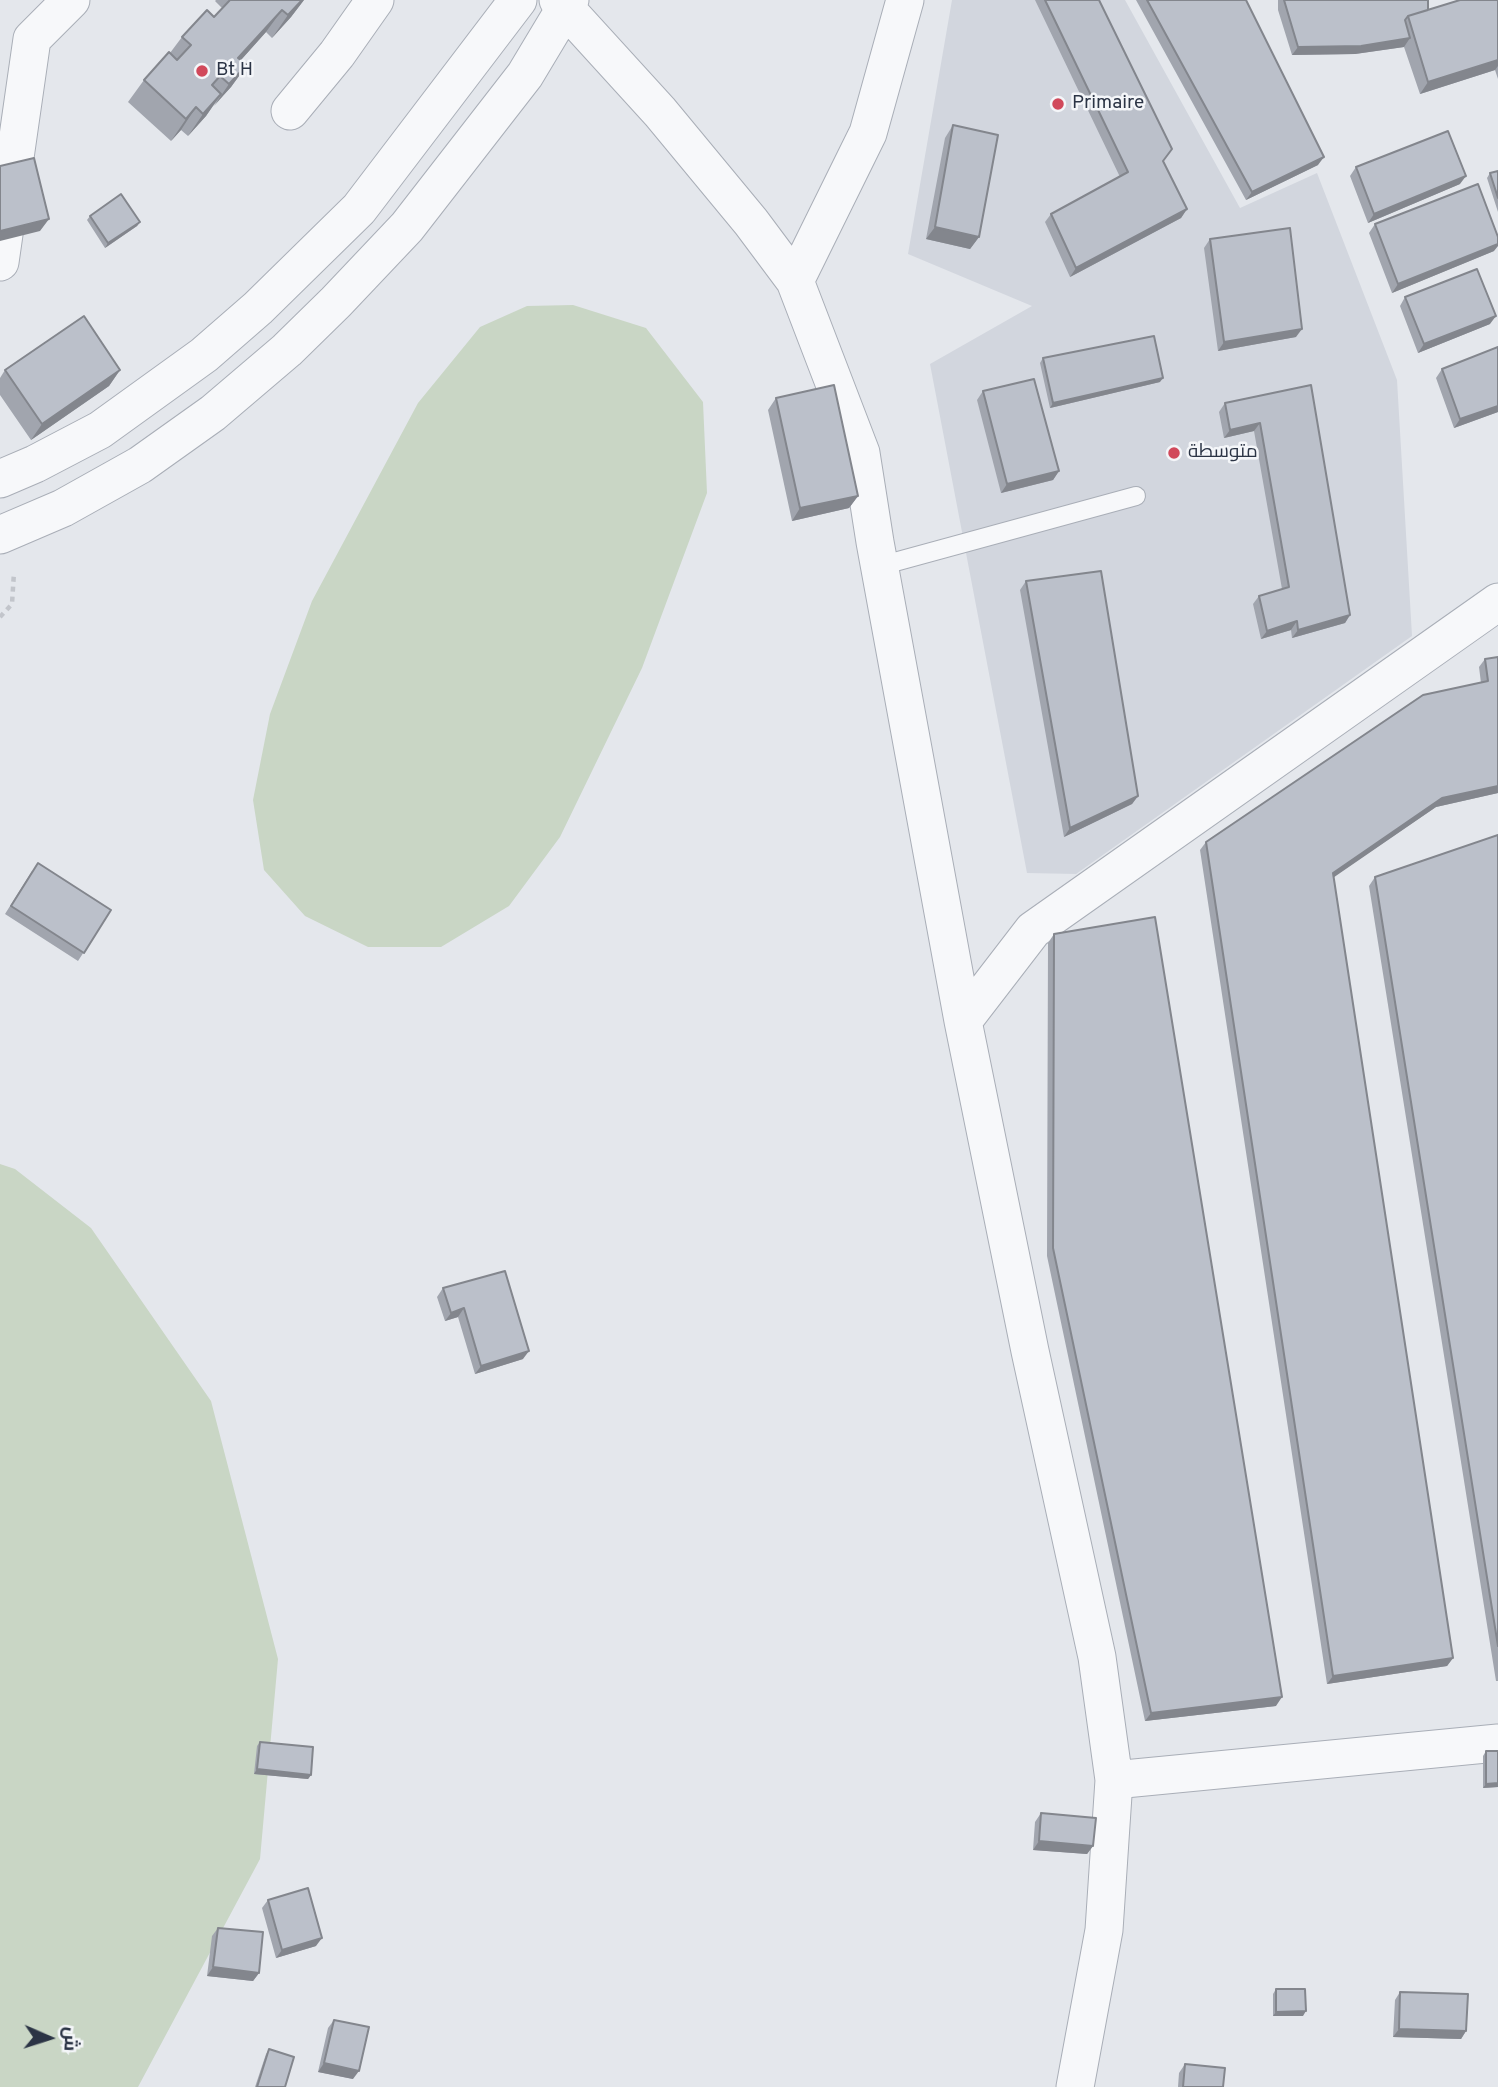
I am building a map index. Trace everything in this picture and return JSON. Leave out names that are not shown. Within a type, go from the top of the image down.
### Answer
[{"type":"street","points":[[0,262],[32,39],[71,0]]},
{"type":"street","points":[[290,111],[325,44],[375,0]]},
{"type":"street","points":[[0,479],[100,430],[204,355],[258,308],[359,209],[518,0]]},
{"type":"street","points":[[795,281],[868,133],[905,0]]},
{"type":"street","points":[[0,535],[62,508],[140,465],[213,413],[287,350],[407,227],[524,75],[564,2],[660,112],[751,222],[795,281],[861,453],[963,1021],[1033,1365],[1097,1657],[1114,1780],[1104,1930],[1075,2087]]},
{"type":"street","points":[[963,1021],[1033,930],[1498,602]]},
{"type":"street","points":[[1114,1780],[1498,1743]]},
{"type":"lane","points":[[880,566],[1136,496]]},
{"type":"path","points":[[0,617],[12,604],[14,572]]},
{"type":"shaded area","name":"متوسطة","points":[[952,0],[1125,0],[1240,208],[1317,173],[1397,380],[1412,636],[1076,874],[1027,873],[930,364],[1032,306],[908,254]]},
{"type":"green space","points":[[573,305],[646,328],[703,402],[707,493],[642,668],[560,837],[509,906],[441,947],[368,947],[305,916],[264,870],[253,800],[270,714],[312,601],[418,403],[480,327],[527,306]]},
{"type":"green space","points":[[0,1164],[15,1169],[91,1228],[211,1401],[278,1659],[260,1859],[138,2087],[0,2087]]},
{"type":"building","name":"Bt H","points":[[230,0],[302,0],[288,15],[282,10],[238,58],[247,65],[229,84],[220,76],[212,85],[221,94],[203,114],[196,107],[186,119],[144,80],[169,52],[177,60],[191,45],[182,37],[207,10],[214,17]]},
{"type":"building","points":[[1045,0],[1099,0],[1172,149],[1163,161],[1187,209],[1076,268],[1051,214],[1128,172]]},
{"type":"building","points":[[1147,0],[1246,0],[1324,157],[1252,192]]},
{"type":"building","points":[[1284,0],[1428,0],[1428,10],[1408,16],[1405,20],[1410,38],[1361,46],[1298,47]]},
{"type":"building","points":[[1460,0],[1498,0],[1498,60],[1428,82],[1408,16]]},
{"type":"building","points":[[953,125],[998,135],[979,237],[935,227]]},
{"type":"building","points":[[1448,131],[1466,176],[1374,214],[1356,167]]},
{"type":"building","points":[[34,158],[49,219],[0,231],[0,166]]},
{"type":"building","points":[[1498,171],[1498,198],[1490,173]]},
{"type":"building","points":[[1478,184],[1498,237],[1498,244],[1398,284],[1375,224]]},
{"type":"building","points":[[121,194],[140,222],[108,243],[90,216]]},
{"type":"building","points":[[1290,228],[1302,329],[1224,342],[1210,239]]},
{"type":"building","points":[[1477,269],[1496,316],[1424,344],[1405,297]]},
{"type":"building","points":[[84,316],[120,370],[42,424],[5,370]]},
{"type":"building","points":[[1154,336],[1163,378],[1053,403],[1043,358]]},
{"type":"building","points":[[1498,347],[1498,406],[1460,419],[1442,369]]},
{"type":"building","points":[[1034,379],[1059,471],[1007,484],[983,391]]},
{"type":"building","points":[[834,385],[858,496],[800,508],[776,398]]},
{"type":"building","points":[[1311,385],[1350,615],[1298,630],[1297,621],[1267,631],[1259,596],[1289,587],[1260,423],[1230,430],[1225,403]]},
{"type":"building","points":[[1101,571],[1138,796],[1070,828],[1026,581]]},
{"type":"building","points":[[1498,657],[1498,786],[1442,798],[1333,873],[1453,1658],[1333,1676],[1206,842],[1423,695],[1488,681],[1485,659]]},
{"type":"building","points":[[1498,835],[1498,1646],[1375,877]]},
{"type":"building","points":[[38,863],[111,910],[84,953],[11,906]]},
{"type":"building","points":[[1155,917],[1282,1697],[1151,1713],[1053,1248],[1054,934]]},
{"type":"building","points":[[505,1271],[529,1351],[481,1366],[464,1308],[451,1313],[443,1288]]},
{"type":"building","points":[[260,1742],[313,1747],[311,1775],[257,1769]]},
{"type":"building","points":[[1486,1751],[1498,1751],[1498,1783],[1486,1784]]},
{"type":"building","points":[[1041,1813],[1096,1818],[1093,1846],[1039,1841]]},
{"type":"building","points":[[308,1888],[322,1938],[282,1950],[268,1900]]},
{"type":"building","points":[[218,1928],[263,1932],[259,1973],[213,1967]]},
{"type":"building","points":[[1276,1989],[1305,1989],[1306,2011],[1276,2012]]},
{"type":"building","points":[[1400,1992],[1468,1994],[1466,2031],[1399,2029]]},
{"type":"building","points":[[334,2020],[369,2027],[359,2071],[324,2063]]},
{"type":"building","points":[[269,2049],[294,2057],[285,2087],[257,2087]]},
{"type":"building","points":[[1185,2064],[1225,2068],[1223,2087],[1183,2087]]},
{"type":"place","name":"Bt H","points":[[202,71]]},
{"type":"place","name":"Primaire","points":[[1058,104]]},
{"type":"place","name":"متوسطة","points":[[1174,453]]}]
